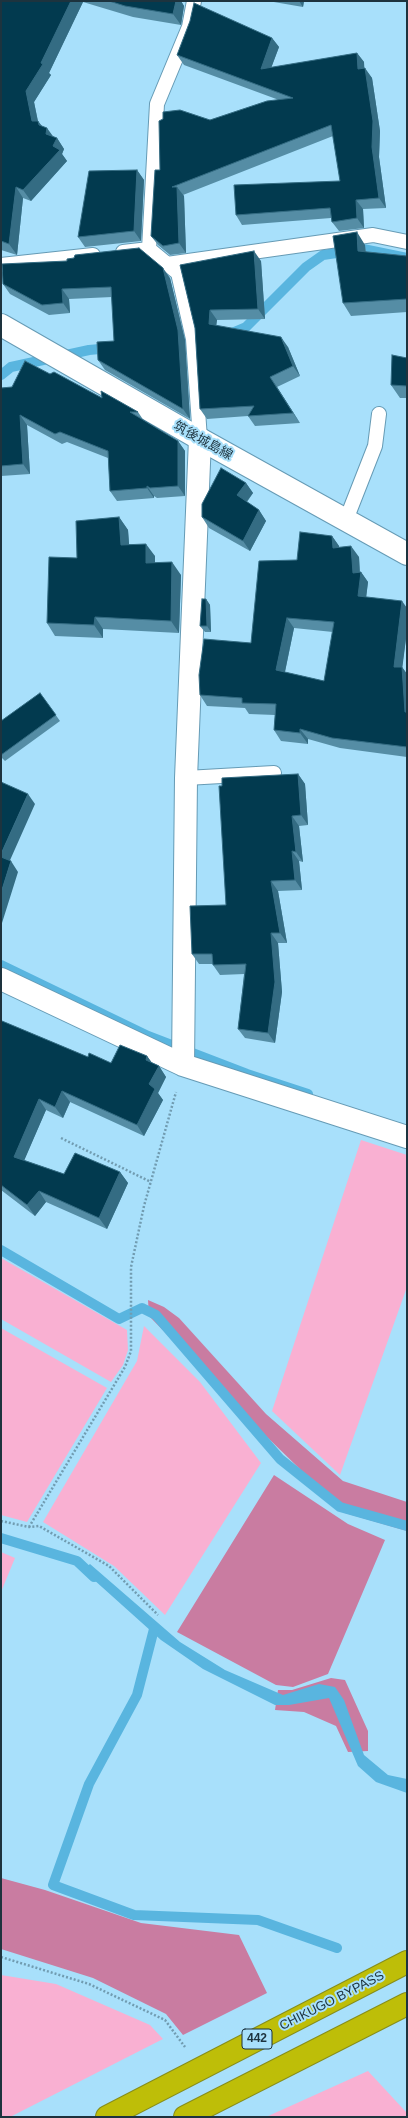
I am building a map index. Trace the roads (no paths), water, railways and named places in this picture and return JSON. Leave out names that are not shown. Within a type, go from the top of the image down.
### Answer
[{"type":"highway","name":"CHIKUGO BYPASS","points":[[107,2117],[407,1962]]},
{"type":"highway","points":[[185,2117],[407,2004]]},
{"type":"street","name":"筑後城島線","points":[[1,325],[200,439],[407,554]]},
{"type":"street","points":[[183,1065],[186,778],[200,439]]},
{"type":"street","points":[[1,979],[183,1065],[407,1137]]},
{"type":"lane","points":[[149,249],[158,104],[189,26],[194,1]]},
{"type":"lane","points":[[167,264],[373,235],[407,242]]},
{"type":"lane","points":[[1,264],[149,249],[167,264],[178,274],[193,339],[200,439]]},
{"type":"lane","points":[[346,520],[375,446],[380,414]]},
{"type":"lane","points":[[186,778],[274,774]]},
{"type":"water","points":[[90,1564],[180,1642],[225,1670],[283,1695],[319,1684],[335,1687],[344,1700],[364,1755],[388,1775],[407,1779],[407,1793],[376,1782],[358,1766],[329,1698],[289,1705],[275,1705],[203,1669],[161,1640],[83,1570]]},
{"type":"waterway","points":[[227,335],[246,327],[306,267],[323,255],[363,249],[407,258]]},
{"type":"waterway","points":[[1,375],[11,367],[89,350],[110,348]]},
{"type":"waterway","points":[[1,965],[148,1036],[247,1074],[308,1094]]},
{"type":"waterway","points":[[1,1250],[119,1319],[142,1308],[156,1315],[280,1459],[340,1507],[407,1526]]},
{"type":"waterway","points":[[1,1538],[77,1561],[94,1577]]},
{"type":"waterway","points":[[154,1629],[137,1695],[89,1784],[53,1885],[134,1915],[258,1920],[337,1948]]}]
